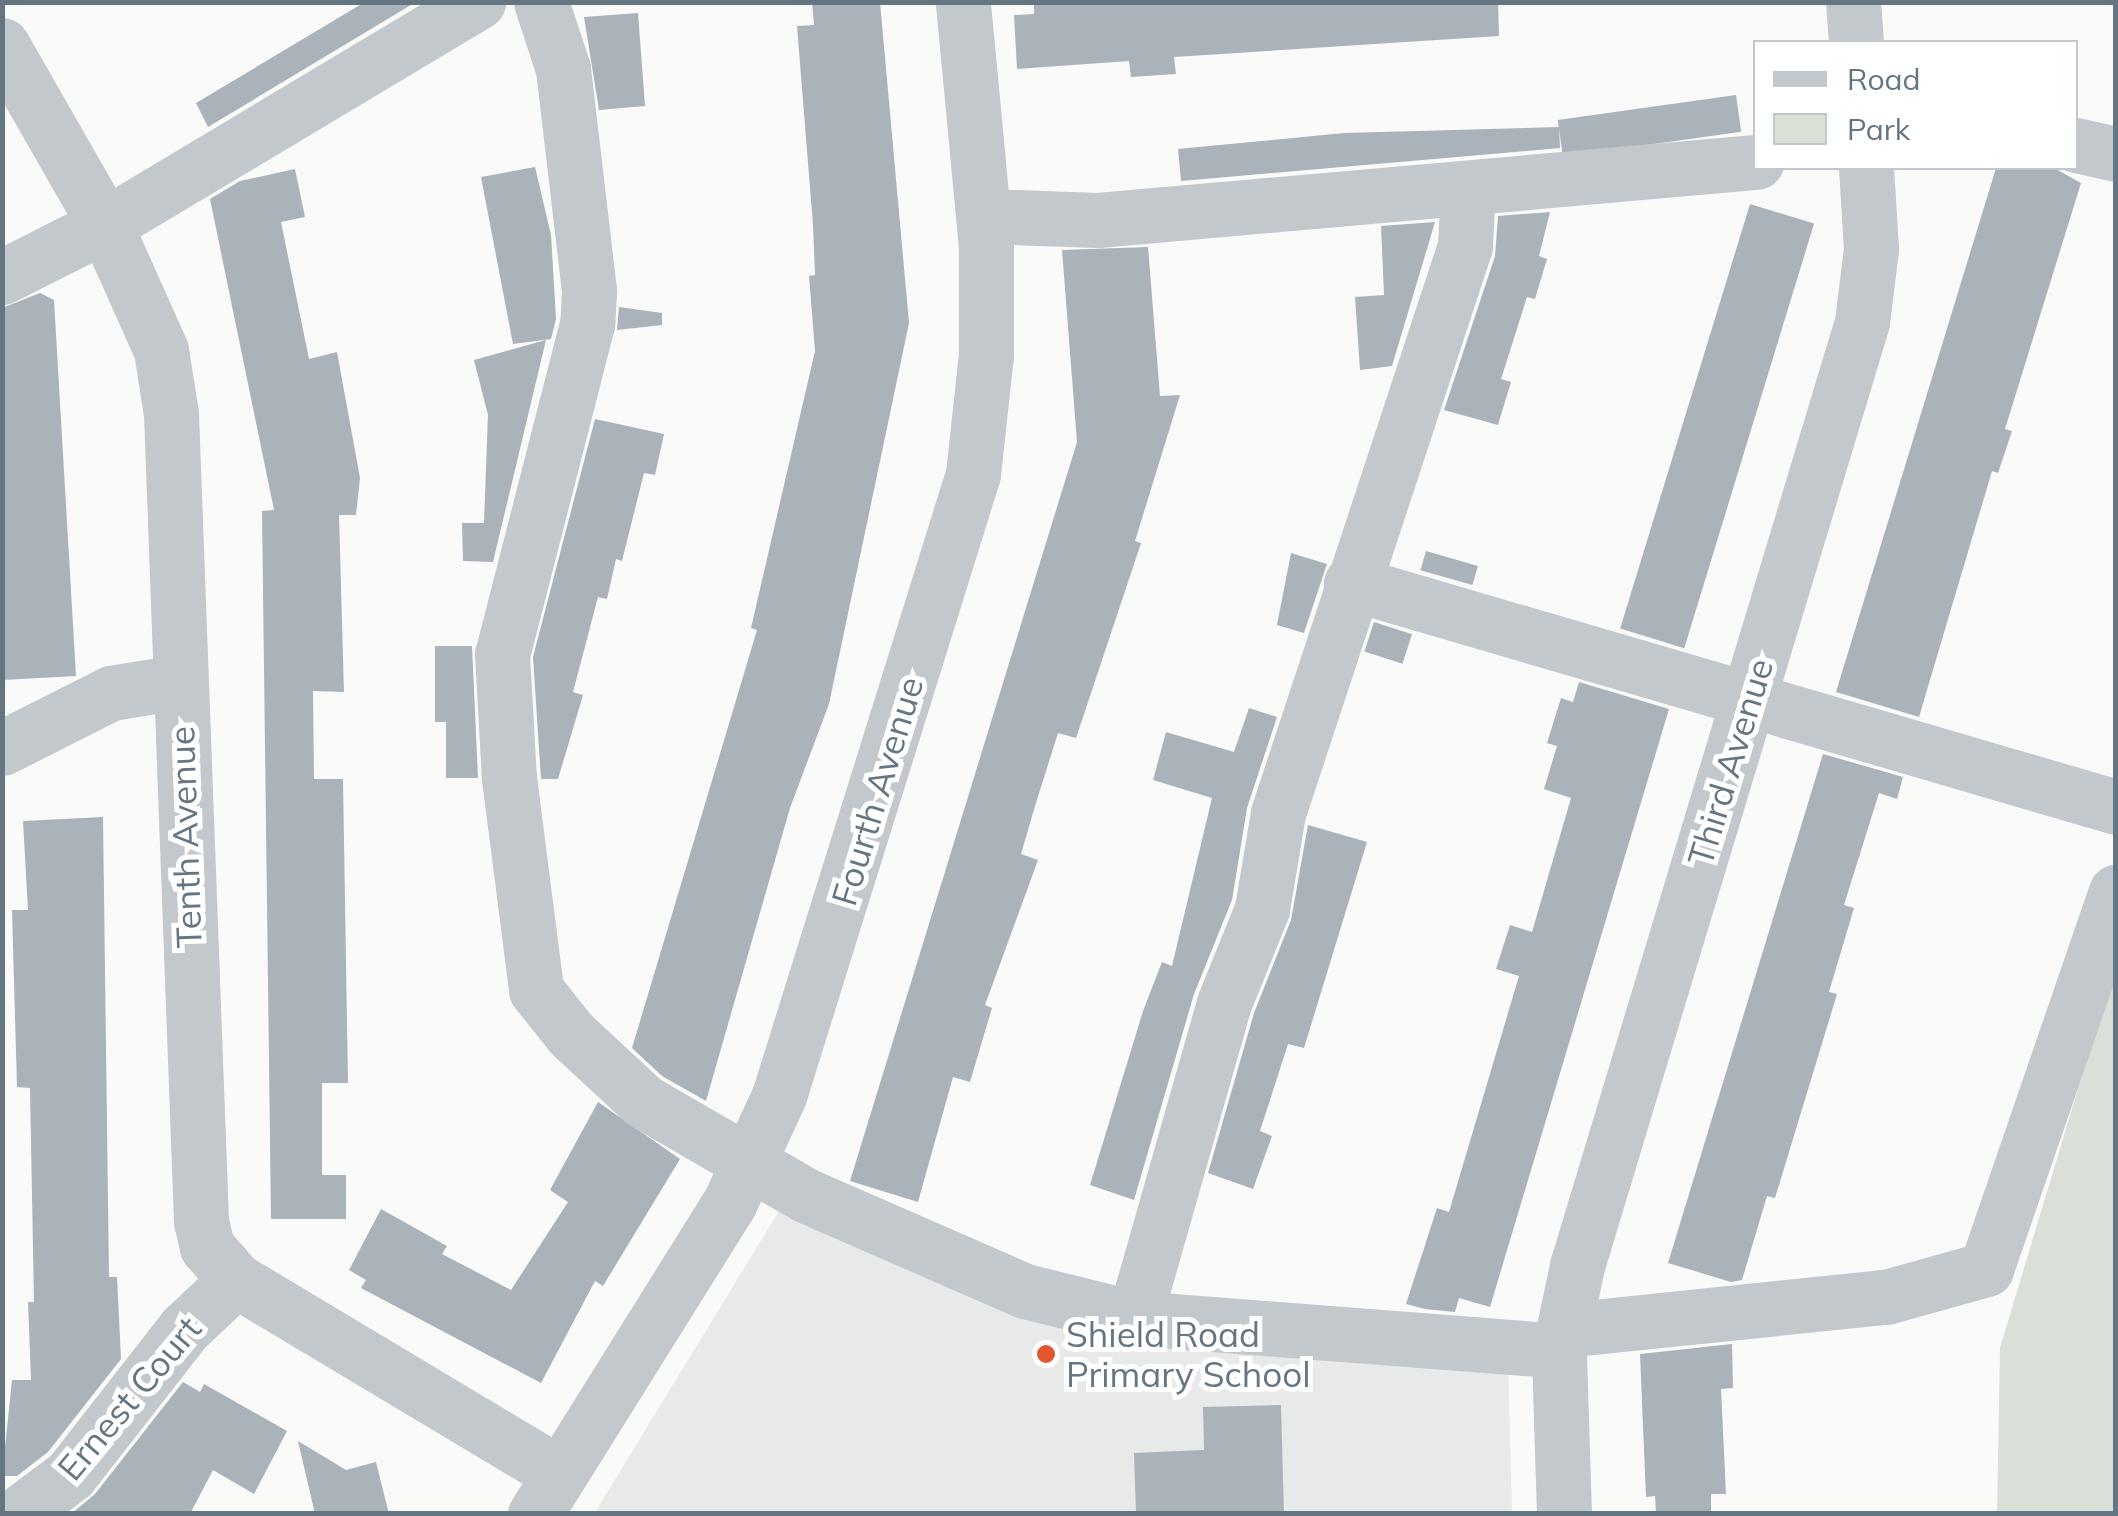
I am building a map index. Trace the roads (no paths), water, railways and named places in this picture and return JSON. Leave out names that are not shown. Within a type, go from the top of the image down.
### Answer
[{"type":"street","points":[[2,278],[105,225],[478,2]]},
{"type":"street","points":[[541,2],[564,69],[588,291],[587,324],[502,654],[509,778],[536,990],[571,1034],[644,1101],[805,1195],[1025,1292],[1134,1318],[1561,1341],[1886,1297],[1986,1269],[2116,892]]},
{"type":"street","name":"Fourth Avenue","points":[[547,1494],[728,1204],[779,1096],[836,926],[973,474],[986,354],[983,216],[963,2]]},
{"type":"street","points":[[1853,2],[1856,40]]},
{"type":"street","name":"Tenth Avenue","points":[[2,45],[105,225],[160,350],[170,414],[201,1221],[207,1247],[236,1280],[547,1494]]},
{"type":"street","points":[[2078,144],[2116,154]]},
{"type":"street","points":[[983,216],[1098,220],[1753,162]]},
{"type":"street","name":"Third Avenue","points":[[1564,1514],[1561,1341],[1576,1266],[1862,322],[1871,249],[1866,170]]},
{"type":"street","points":[[1134,1318],[1224,1002],[1262,909],[1278,814],[1465,246],[1468,188]]},
{"type":"street","points":[[1351,583],[1750,696],[2116,807]]},
{"type":"street","points":[[2,748],[111,693],[179,682]]},
{"type":"street","name":"Ernest Court","points":[[18,1514],[70,1476],[185,1328],[236,1280]]},
{"type":"place","name":"Shield Road Primary School","points":[[1046,1354]]}]
